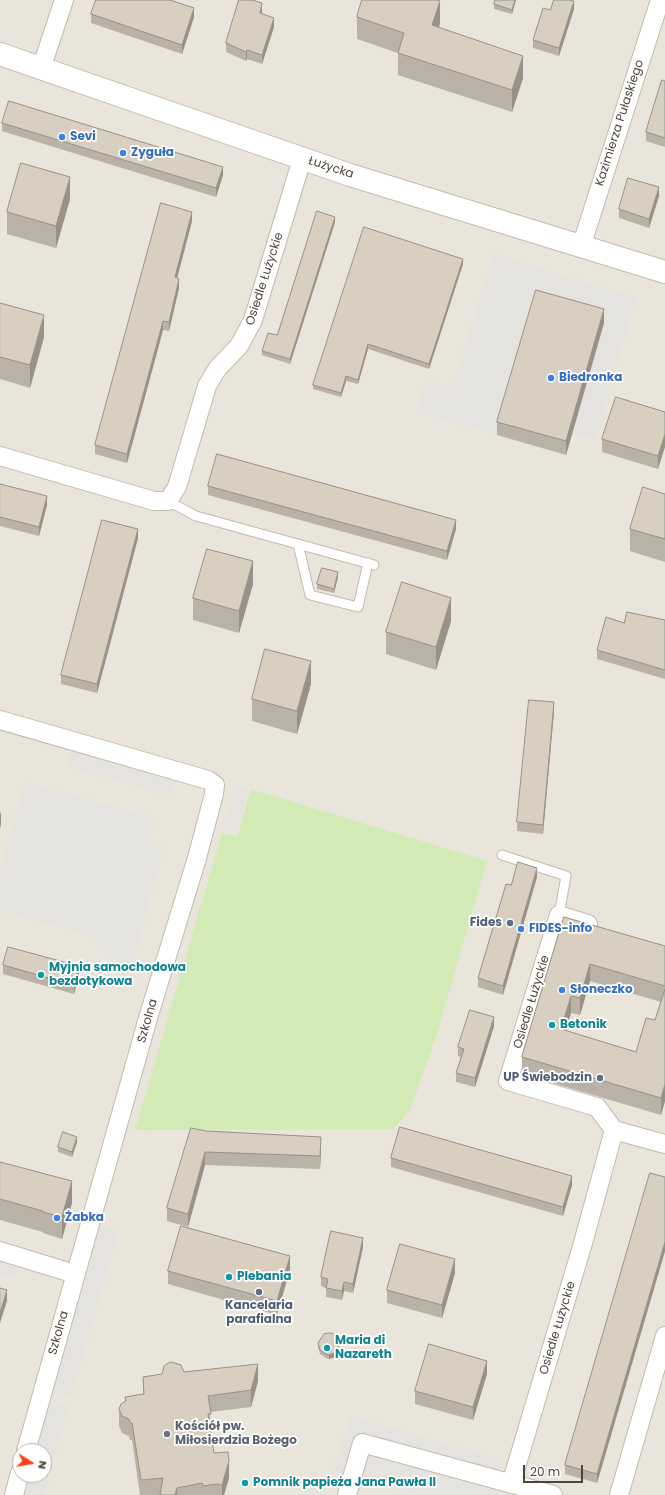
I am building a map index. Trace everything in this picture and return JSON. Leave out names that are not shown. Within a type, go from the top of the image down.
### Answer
[{"type":"street","points":[[42,69],[64,0]]},
{"type":"street","name":"Kazimierza Pułaskiego","points":[[581,247],[660,0]]},
{"type":"street","name":"Łużycka","points":[[0,54],[350,175],[665,272]]},
{"type":"street","name":"Osiedle Łużyckie","points":[[168,501],[177,487],[207,386],[217,369],[239,346],[253,320],[302,159]]},
{"type":"street","points":[[0,456],[154,501],[168,501]]},
{"type":"street","name":"Szkolna","points":[[0,720],[208,780],[215,785],[197,858],[148,1018],[28,1443]]},
{"type":"street","points":[[559,915],[604,929]]},
{"type":"street","name":"Osiedle Łużyckie","points":[[511,1484],[583,1243],[614,1130],[597,1107],[508,1081],[559,915]]},
{"type":"street","points":[[614,1130],[665,1144]]},
{"type":"street","points":[[0,1251],[75,1274]]},
{"type":"street","points":[[619,1495],[665,1336]]},
{"type":"street","points":[[347,1495],[362,1443],[553,1495]]},
{"type":"street","points":[[14,1495],[17,1483]]},
{"type":"lane","points":[[168,501],[196,516],[371,564],[358,607],[310,595],[298,544]]},
{"type":"lane","points":[[502,855],[566,876],[559,915]]},
{"type":"shaded area","points":[[0,0],[665,0],[665,1495],[0,1495]]},
{"type":"shaded area","points":[[494,254],[636,298],[595,439],[572,433],[536,303],[497,435],[417,412],[426,381],[452,389]]},
{"type":"shaded area","points":[[70,751],[175,782],[171,796],[66,766]]},
{"type":"shaded area","points":[[25,782],[155,818],[149,844],[163,848],[132,966],[115,961],[90,935],[0,911],[0,872]]},
{"type":"shaded area","points":[[236,786],[248,789],[235,834],[223,831]]},
{"type":"shaded area","points":[[101,1225],[119,1230],[71,1396],[53,1391]]},
{"type":"shaded area","points":[[0,1259],[18,1265],[14,1278],[0,1274]]},
{"type":"shaded area","points":[[50,1402],[68,1407],[52,1466],[52,1443],[39,1443]]},
{"type":"shaded area","points":[[350,1416],[503,1460],[494,1493],[504,1495],[423,1495],[333,1474]]},
{"type":"shaded area","points":[[28,1483],[47,1483],[44,1495],[25,1495]]},
{"type":"green space","points":[[251,789],[487,861],[436,1037],[410,1110],[394,1129],[135,1130],[222,833],[237,837]]},
{"type":"building","points":[[96,0],[170,0],[194,8],[182,45],[91,14]]},
{"type":"building","points":[[239,0],[252,0],[262,3],[260,13],[274,18],[262,55],[247,50],[246,52],[226,43]]},
{"type":"building","points":[[362,0],[440,1],[432,25],[523,56],[512,90],[398,53],[404,33],[357,17]]},
{"type":"building","points":[[495,0],[515,0],[512,10],[494,4]]},
{"type":"building","points":[[554,0],[574,1],[559,48],[533,40],[543,8],[550,10]]},
{"type":"building","points":[[662,80],[665,81],[665,138],[646,132]]},
{"type":"building","points":[[9,101],[223,167],[216,188],[2,123]]},
{"type":"building","points":[[21,163],[70,177],[56,226],[7,212]]},
{"type":"building","points":[[628,178],[659,187],[649,219],[619,209]]},
{"type":"building","points":[[161,203],[192,212],[175,277],[179,279],[169,322],[163,321],[127,454],[95,445]]},
{"type":"building","points":[[317,211],[335,217],[290,359],[262,351],[268,333],[277,335]]},
{"type":"building","points":[[364,227],[463,259],[429,364],[368,344],[358,380],[346,376],[341,393],[313,385]]},
{"type":"building","name":"Biedronka","points":[[536,290],[604,309],[566,441],[497,422]]},
{"type":"building","points":[[0,303],[44,315],[30,365],[0,357]]},
{"type":"building","points":[[616,397],[665,412],[665,434],[658,456],[602,439]]},
{"type":"building","points":[[217,454],[456,520],[447,551],[208,486]]},
{"type":"building","points":[[0,484],[47,496],[39,527],[0,517]]},
{"type":"building","points":[[643,487],[665,494],[665,539],[630,529]]},
{"type":"building","points":[[102,520],[138,529],[97,684],[61,675]]},
{"type":"building","points":[[207,549],[253,561],[239,611],[193,598]]},
{"type":"building","points":[[322,568],[338,572],[334,589],[317,584]]},
{"type":"building","points":[[402,582],[451,598],[436,647],[386,632]]},
{"type":"building","points":[[627,612],[665,620],[665,670],[597,650],[606,617],[624,623]]},
{"type":"building","points":[[265,649],[311,661],[297,711],[252,699]]},
{"type":"building","points":[[529,700],[554,702],[543,825],[517,822]]},
{"type":"building","points":[[518,862],[537,868],[503,986],[478,978],[506,884],[511,885]]},
{"type":"building","name":"Betonik","points":[[564,917],[665,946],[665,986],[590,964],[580,998],[571,996],[561,1029],[636,1052],[646,1018],[655,1020],[665,989],[665,1084],[661,1098],[522,1057]]},
{"type":"building","points":[[8,947],[79,966],[74,985],[3,965]]},
{"type":"building","points":[[470,1010],[494,1017],[475,1078],[456,1073],[464,1049],[458,1047]]},
{"type":"building","points":[[400,1127],[572,1176],[563,1207],[391,1158]]},
{"type":"building","points":[[191,1128],[206,1131],[321,1137],[320,1156],[205,1152],[188,1214],[167,1208]]},
{"type":"building","points":[[63,1132],[77,1137],[72,1152],[58,1147]]},
{"type":"building","points":[[0,1162],[72,1181],[62,1217],[0,1199]]},
{"type":"building","points":[[650,1173],[665,1177],[665,1242],[597,1474],[565,1465]]},
{"type":"building","name":"Plebania","points":[[181,1226],[290,1256],[277,1301],[168,1271]]},
{"type":"building","points":[[331,1231],[363,1238],[353,1284],[344,1282],[342,1291],[326,1288],[328,1279],[321,1277]]},
{"type":"building","points":[[400,1244],[455,1259],[442,1305],[387,1290]]},
{"type":"building","points":[[0,1288],[7,1290],[0,1313]]},
{"type":"building","points":[[324,1334],[334,1334],[339,1339],[339,1346],[336,1352],[329,1355],[320,1350],[318,1343]]},
{"type":"building","points":[[429,1344],[487,1361],[473,1407],[415,1391]]},
{"type":"building","name":"Kościół pw. Miłosierdzia Bożego","points":[[171,1362],[181,1365],[184,1372],[258,1364],[251,1390],[208,1396],[211,1414],[208,1414],[214,1453],[228,1452],[229,1461],[222,1485],[217,1484],[203,1486],[202,1483],[177,1488],[175,1495],[160,1495],[163,1478],[141,1480],[132,1423],[130,1423],[129,1419],[122,1416],[119,1409],[121,1404],[126,1401],[125,1397],[144,1394],[143,1377],[162,1374],[164,1366]]},
{"type":"place","name":"Sevi","points":[[62,137]]},
{"type":"place","name":"Zyguła","points":[[123,153]]},
{"type":"place","name":"Biedronka","points":[[551,378]]},
{"type":"place","name":"Fides","points":[[510,923]]},
{"type":"place","name":"FIDES-info","points":[[521,929]]},
{"type":"place","name":"Myjnia samochodowa bezdotykowa","points":[[41,975]]},
{"type":"place","name":"Słoneczko","points":[[562,990]]},
{"type":"place","name":"Betonik","points":[[552,1025]]},
{"type":"place","name":"UP Świebodzin","points":[[600,1078]]},
{"type":"place","name":"Żabka","points":[[57,1218]]},
{"type":"place","name":"Plebania","points":[[229,1277]]},
{"type":"place","name":"Kancelaria parafialna","points":[[259,1292]]},
{"type":"place","name":"Maria di Nazareth","points":[[327,1348]]},
{"type":"place","name":"Kościół pw. Miłosierdzia Bożego","points":[[167,1434]]},
{"type":"place","name":"Pomnik papieża Jana Pawła II","points":[[245,1483]]}]
